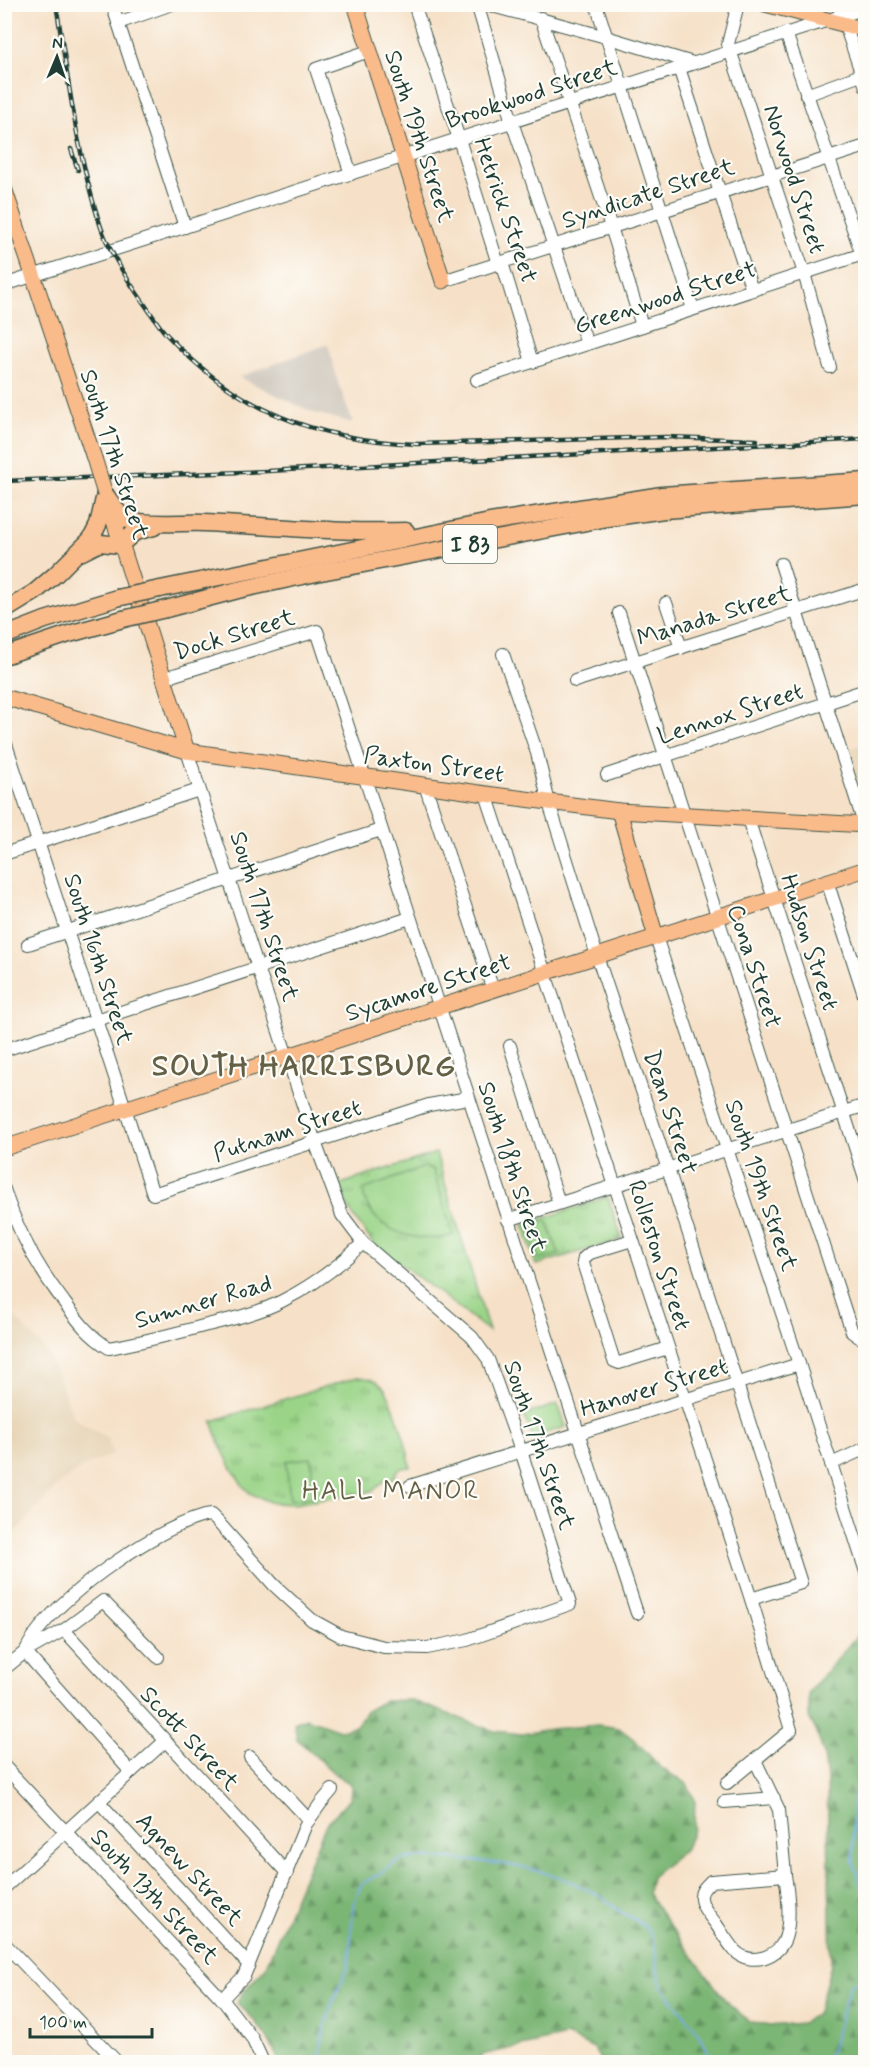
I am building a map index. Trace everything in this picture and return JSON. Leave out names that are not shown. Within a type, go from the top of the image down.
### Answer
[{"type":"highway","name":"I 83","points":[[4,636],[45,620],[117,598],[490,522],[662,495],[866,481]]},
{"type":"highway","points":[[105,494],[118,513],[125,519],[136,521],[375,532],[410,531],[490,522]]},
{"type":"highway","points":[[4,611],[35,592],[91,539],[99,525],[105,494]]},
{"type":"highway","name":"I 83","points":[[5,656],[69,634],[238,590],[321,572],[608,518],[664,510],[866,495]]},
{"type":"highway","points":[[76,555],[100,543],[120,544],[130,535],[142,530],[175,524],[202,523]]},
{"type":"main road","name":"South 19th Street","points":[[355,4],[443,281]]},
{"type":"main road","points":[[765,4],[838,16],[866,30]]},
{"type":"main road","name":"South 17th Street","points":[[4,188],[94,458],[187,751]]},
{"type":"main road","name":"Paxton Street","points":[[4,697],[187,751],[619,811],[865,827]]},
{"type":"main road","name":"South 19th Street","points":[[619,811],[656,937]]},
{"type":"main road","name":"Sycamore Street","points":[[4,1148],[866,869]]},
{"type":"street","points":[[112,4],[185,227]]},
{"type":"street","points":[[118,23],[172,4]]},
{"type":"street","name":"Hetrick Street","points":[[414,4],[498,264],[504,268],[532,362]]},
{"type":"street","points":[[477,4],[512,122],[587,344]]},
{"type":"street","points":[[485,4],[693,63]]},
{"type":"street","points":[[596,4],[693,309]]},
{"type":"street","name":"Norwood Street","points":[[738,4],[728,44],[804,273],[830,367]]},
{"type":"street","name":"Brookwood Street","points":[[4,285],[866,8]]},
{"type":"street","points":[[806,95],[863,81],[838,16]]},
{"type":"street","points":[[540,18],[642,326]]},
{"type":"street","points":[[786,33],[828,158],[864,254]]},
{"type":"street","points":[[351,174],[316,69],[369,51]]},
{"type":"street","points":[[679,68],[752,290]]},
{"type":"street","name":"Syndicate Street","points":[[443,281],[866,146]]},
{"type":"street","name":"Greenwood Street","points":[[477,380],[864,254]]},
{"type":"street","points":[[781,564],[865,827]]},
{"type":"street","name":"Manada Street","points":[[575,681],[866,589]]},
{"type":"street","points":[[666,603],[681,648]]},
{"type":"street","name":"Cona Street","points":[[619,613],[852,1332],[859,1337],[866,1338]]},
{"type":"street","name":"Dock Street","points":[[164,678],[317,631]]},
{"type":"street","name":"South 18th Street","points":[[317,631],[637,1613]]},
{"type":"street","name":"Dean Street","points":[[503,654],[537,753],[549,803],[597,956],[801,1583],[751,1599]]},
{"type":"street","name":"Lennox Street","points":[[607,775],[866,690]]},
{"type":"street","name":"South 16th Street","points":[[4,738],[153,1194]]},
{"type":"street","name":"South 17th Street","points":[[25,1652],[37,1631],[48,1618],[99,1575],[149,1541],[211,1515],[274,1585],[312,1620],[341,1636],[384,1647],[427,1648],[467,1640],[570,1604],[493,1371],[481,1348],[472,1337],[363,1243],[342,1215],[315,1142],[187,751]]},
{"type":"street","points":[[425,785],[493,990]]},
{"type":"street","points":[[4,854],[200,790]]},
{"type":"street","name":"Rolleston Street","points":[[486,794],[751,1599],[791,1730],[755,1760]]},
{"type":"street","name":"Hudson Street","points":[[748,819],[866,1181]]},
{"type":"street","points":[[28,944],[381,830]]},
{"type":"street","points":[[827,881],[866,1001]]},
{"type":"street","points":[[4,1050],[410,918]]},
{"type":"street","name":"South 19th Street","points":[[656,937],[866,1572]]},
{"type":"street","points":[[510,1046],[559,1203]]},
{"type":"street","name":"Putnam Street","points":[[153,1194],[429,1106],[468,1098]]},
{"type":"street","points":[[508,1220],[866,1105]]},
{"type":"street","name":"Sumner Road","points":[[4,1189],[22,1238],[43,1275],[80,1324],[94,1338],[109,1348],[147,1341],[256,1312],[280,1302],[339,1266],[363,1243]]},
{"type":"street","points":[[632,1240],[590,1253],[584,1257],[583,1263],[614,1361],[619,1363],[668,1348]]},
{"type":"street","name":"Hanover Street","points":[[410,1486],[799,1364]]},
{"type":"street","points":[[831,1464],[866,1448]]},
{"type":"street","points":[[4,1652],[7,1667],[25,1652],[64,1630],[103,1601],[158,1657]]},
{"type":"street","name":"Scott Street","points":[[64,1630],[164,1742],[287,1873]]},
{"type":"street","points":[[25,1652],[131,1772]]},
{"type":"street","points":[[4,1888],[164,1742]]},
{"type":"street","points":[[250,1757],[309,1820]]},
{"type":"street","points":[[728,1783],[755,1760],[779,1810],[788,1892],[788,1927],[782,1947],[772,1955],[758,1959],[744,1958],[735,1951],[703,1906],[700,1896],[704,1887],[711,1881],[785,1875]]},
{"type":"street","name":"South 13th Street","points":[[4,1766],[222,1999],[252,2038],[262,2062]]},
{"type":"street","points":[[222,1999],[244,1976],[309,1820],[332,1790]]},
{"type":"street","points":[[724,1802],[774,1798]]},
{"type":"street","name":"Agnew Street","points":[[99,1802],[249,1965]]},
{"type":"street","points":[[4,1943],[117,2062]]},
{"type":"shaded area","points":[[328,344],[338,383],[353,423],[312,412],[239,377]]},
{"type":"shaded area","points":[[865,743],[865,803],[846,750]]},
{"type":"shaded area","points":[[5,1307],[48,1353],[75,1419],[107,1438],[113,1454],[89,1464],[60,1483],[16,1531],[5,1536]]},
{"type":"green space","points":[[436,1153],[489,1331],[372,1242],[352,1214],[338,1185]]},
{"type":"green space","points":[[424,1167],[433,1169],[453,1235],[425,1238],[397,1232],[384,1225],[367,1204],[363,1190]]},
{"type":"green space","points":[[608,1197],[622,1239],[536,1265],[523,1225]]},
{"type":"green space","points":[[547,1221],[559,1254],[539,1260],[528,1227]]},
{"type":"green space","points":[[357,1377],[374,1380],[387,1392],[400,1425],[410,1467],[399,1470],[393,1479],[386,1479],[374,1490],[364,1493],[294,1504],[272,1503],[250,1493],[231,1467],[212,1421]]},
{"type":"green space","points":[[558,1404],[566,1427],[532,1437],[524,1415]]},
{"type":"green space","points":[[311,1458],[314,1497],[290,1500],[286,1461]]},
{"type":"green space","points":[[865,1626],[865,2062],[601,2062],[594,2048],[566,2036],[482,2055],[480,2062],[279,2062],[262,2030],[237,2003],[243,1992],[265,1968],[326,1824],[350,1799],[351,1784],[336,1775],[297,1739],[294,1723],[306,1718],[340,1730],[356,1726],[366,1711],[384,1701],[411,1700],[494,1731],[522,1734],[598,1725],[619,1728],[636,1741],[661,1768],[687,1784],[695,1800],[694,1829],[684,1850],[651,1877],[648,1893],[726,2001],[749,2021],[769,2026],[802,2023],[818,2012],[831,1965],[827,1779],[824,1755],[809,1717],[809,1692]]},
{"type":"waterway","points":[[866,1774],[853,1800],[853,1862],[866,1899]]},
{"type":"waterway","points":[[319,2062],[330,2008],[349,1965],[353,1908],[361,1884],[392,1864],[408,1858],[487,1862],[547,1873],[585,1888],[641,1923],[654,1943],[662,1986],[698,2033],[708,2053],[709,2062]]},
{"type":"waterway","points":[[823,2062],[832,2050],[849,1986],[866,1973]]},
{"type":"railway","points":[[56,4],[84,166],[98,218],[111,251],[167,335],[222,384],[250,402],[312,428],[345,436],[417,444],[666,437],[757,440]]},
{"type":"railway","points":[[71,149],[78,170]]},
{"type":"railway","points":[[4,481],[268,471],[866,439]]},
{"type":"district","name":"SOUTH HARRISBURG","points":[[304,1065]]},
{"type":"district","name":"HALL MANOR","points":[[391,1490]]}]
